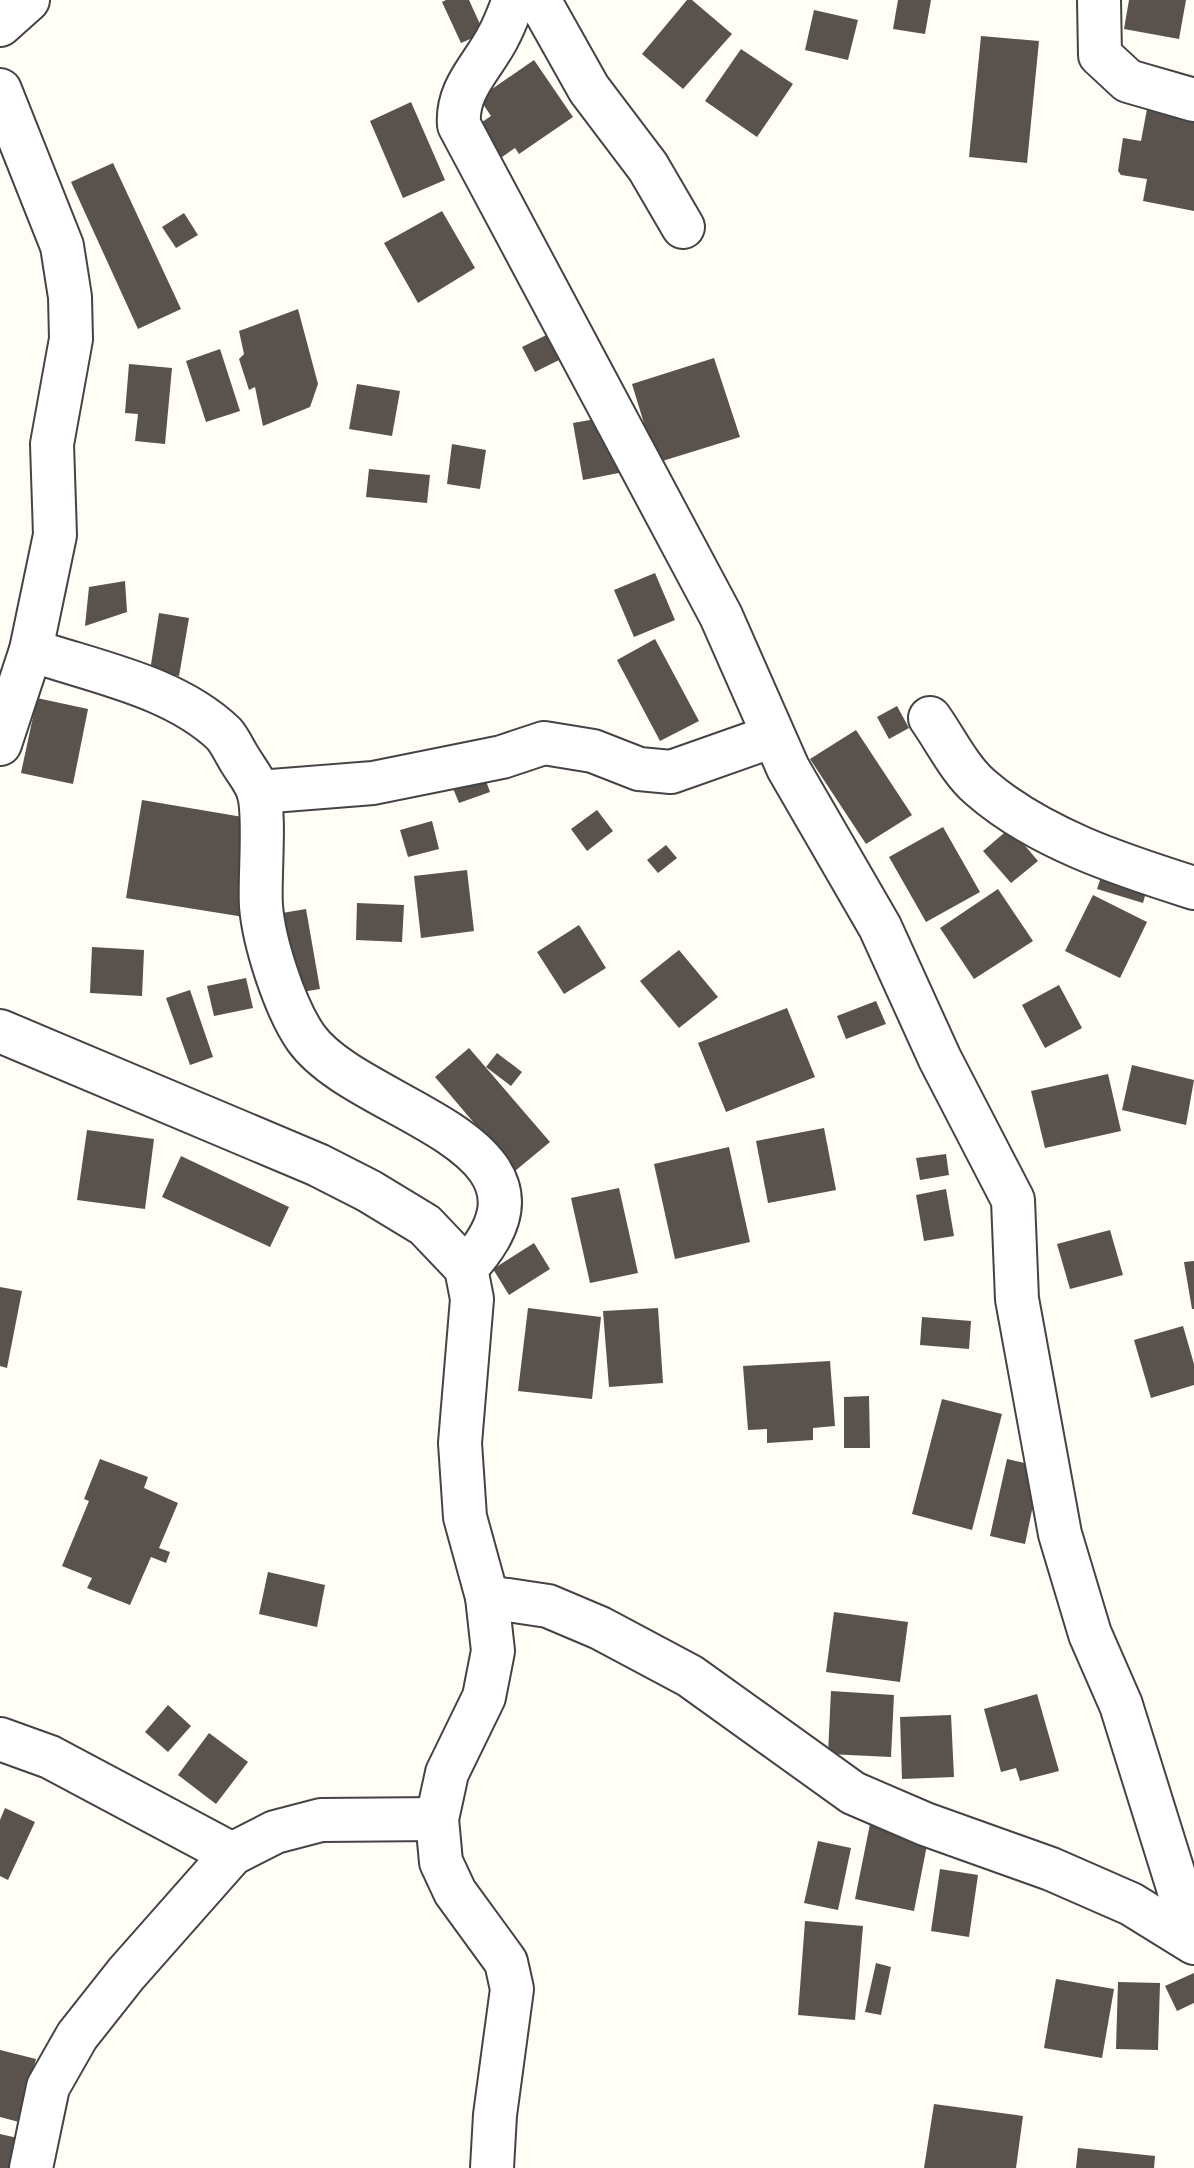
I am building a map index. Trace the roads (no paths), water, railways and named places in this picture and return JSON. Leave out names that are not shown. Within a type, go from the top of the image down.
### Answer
[{"type":"street","points":[[0,25],[28,0]]},
{"type":"street","points":[[514,0],[499,36],[464,90],[458,109],[459,125],[721,616],[788,768],[880,927],[940,1059],[1013,1200],[1017,1299],[1060,1534],[1090,1634],[1121,1705],[1194,1941]]},
{"type":"street","points":[[539,0],[589,89],[648,167],[683,227]]},
{"type":"street","points":[[1099,0],[1100,55],[1128,81],[1194,100]]},
{"type":"street","points":[[0,90],[62,246],[70,297],[71,339],[52,444],[55,535],[31,650],[0,744]]},
{"type":"street","points":[[31,650],[183,703],[226,736],[259,792],[261,909],[281,985],[306,1038],[342,1073],[458,1138],[480,1154],[499,1189],[496,1223],[487,1246],[466,1268]]},
{"type":"street","points":[[930,718],[977,785],[1018,816],[1058,837],[1194,888]]},
{"type":"street","points":[[259,792],[373,783],[502,757],[544,743],[593,751],[639,769],[671,772],[773,736]]},
{"type":"street","points":[[0,1031],[318,1165],[425,1225],[466,1268],[472,1299],[460,1443],[465,1517],[487,1597],[493,1651],[484,1697],[447,1773],[437,1819],[441,1862],[455,1892],[506,1962],[512,1989],[495,2115],[492,2168]]},
{"type":"street","points":[[487,1597],[548,1606],[600,1628],[690,1676],[853,1793],[925,1824],[1051,1869],[1131,1904],[1194,1941]]},
{"type":"street","points":[[0,1739],[50,1757],[232,1854]]},
{"type":"street","points":[[31,2168],[48,2087],[77,2036],[126,1974],[232,1854],[275,1832],[321,1820],[437,1819]]}]
